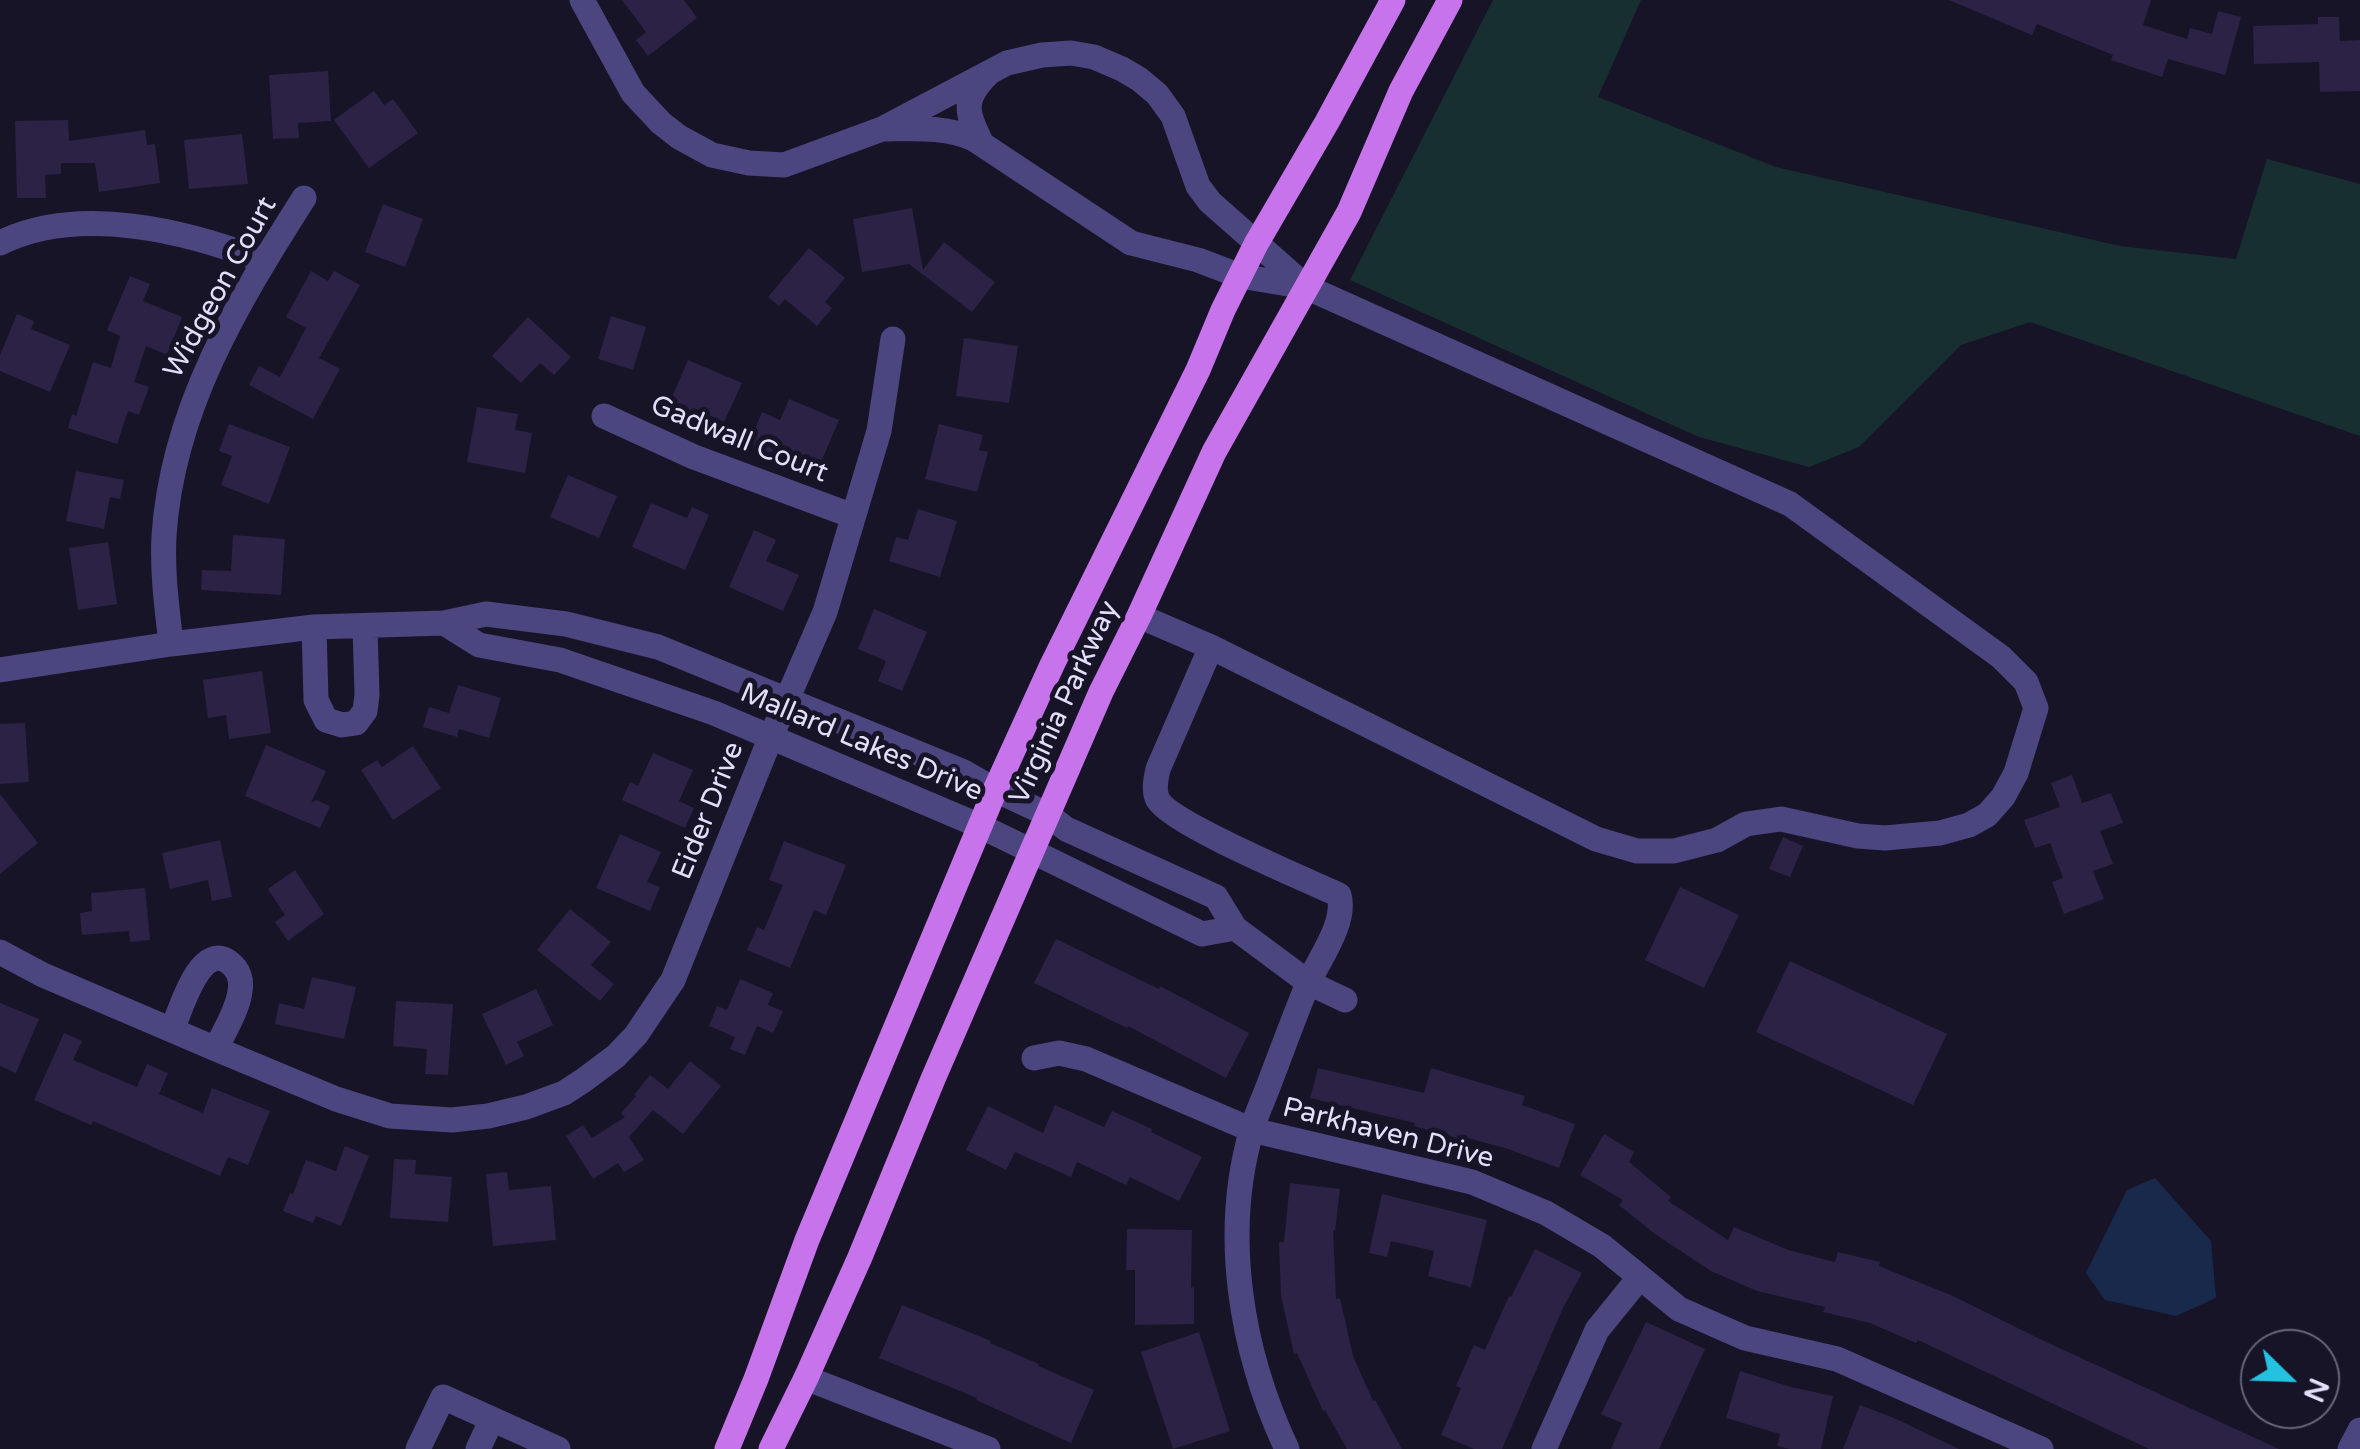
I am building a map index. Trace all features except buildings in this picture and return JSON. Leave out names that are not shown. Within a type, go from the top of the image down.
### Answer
[{"type":"main road","name":"Virginia Parkway","points":[[727,1449],[806,1240],[1052,664],[1256,244],[1393,0]]},
{"type":"main road","name":"Virginia Parkway","points":[[771,1449],[860,1257],[1100,692],[1214,452],[1349,212],[1402,91],[1450,0]]},
{"type":"street","points":[[582,0],[633,93],[670,130],[712,155],[749,163],[784,166],[882,129],[1007,63],[1042,55],[1094,57],[1139,78],[1156,94],[1173,116],[1198,186],[1210,202],[1306,286]]},
{"type":"street","points":[[982,144],[968,117],[969,101],[975,87],[991,71]]},
{"type":"street","points":[[882,129],[945,129],[960,133],[1131,242],[1240,276],[1306,286],[1790,504],[2001,657],[2026,682],[2036,708],[2004,798],[1987,815],[1969,825],[1940,833],[1884,838],[1781,819],[1746,824],[1717,840],[1674,851],[1637,851],[1596,839],[1211,647],[1139,616]]},
{"type":"street","name":"Widgeon Court","points":[[171,644],[164,539],[177,448],[210,364],[264,261],[304,198]]},
{"type":"street","points":[[0,243],[12,237],[75,225],[136,226],[202,239],[264,261]]},
{"type":"street","name":"Eider Drive","points":[[0,952],[43,975],[216,1049],[336,1099],[390,1116],[452,1120],[488,1116],[564,1093],[616,1056],[636,1035],[672,980],[825,612],[879,431],[893,339]]},
{"type":"street","name":"Gadwall Court","points":[[604,416],[694,457],[853,516]]},
{"type":"street","name":"Mallard Lakes Drive","points":[[0,670],[314,627],[444,623],[486,614],[566,624],[658,647],[964,772],[1047,814],[1066,829],[1216,897],[1235,928],[1202,934],[980,826],[714,713],[560,660],[479,646],[444,623]]},
{"type":"street","points":[[314,627],[316,700],[326,720],[342,725],[356,723],[365,711],[364,626]]},
{"type":"street","points":[[1211,647],[1158,769],[1158,800],[1204,832],[1340,895],[1342,904],[1252,1130],[1240,1203],[1242,1307],[1256,1371],[1285,1448]]},
{"type":"street","points":[[1235,928],[1309,982],[1345,1000]]},
{"type":"street","points":[[172,1030],[194,975],[210,960],[222,958],[234,966],[241,978],[240,995],[216,1049]]},
{"type":"street","name":"Parkhaven Drive","points":[[1034,1058],[1059,1052],[1086,1059],[1252,1130],[1472,1182],[1546,1213],[1602,1246],[1679,1309],[1745,1338],[1838,1359],[2040,1449]]},
{"type":"street","points":[[1544,1449],[1598,1330],[1640,1277]]},
{"type":"street","points":[[806,1378],[988,1449]]},
{"type":"street","points":[[418,1449],[443,1396],[502,1432],[558,1449]]},
{"type":"street","points":[[2350,1449],[2360,1430]]},
{"type":"street","points":[[478,1449],[502,1432]]},
{"type":"green space","points":[[1493,0],[1641,0],[1598,97],[1776,167],[2120,246],[2236,259],[2267,159],[2360,184],[2360,436],[2030,322],[1961,345],[1859,447],[1809,467],[1699,437],[1350,280]]},
{"type":"water","points":[[2155,1178],[2211,1241],[2216,1298],[2176,1316],[2105,1300],[2086,1273],[2127,1190]]}]
